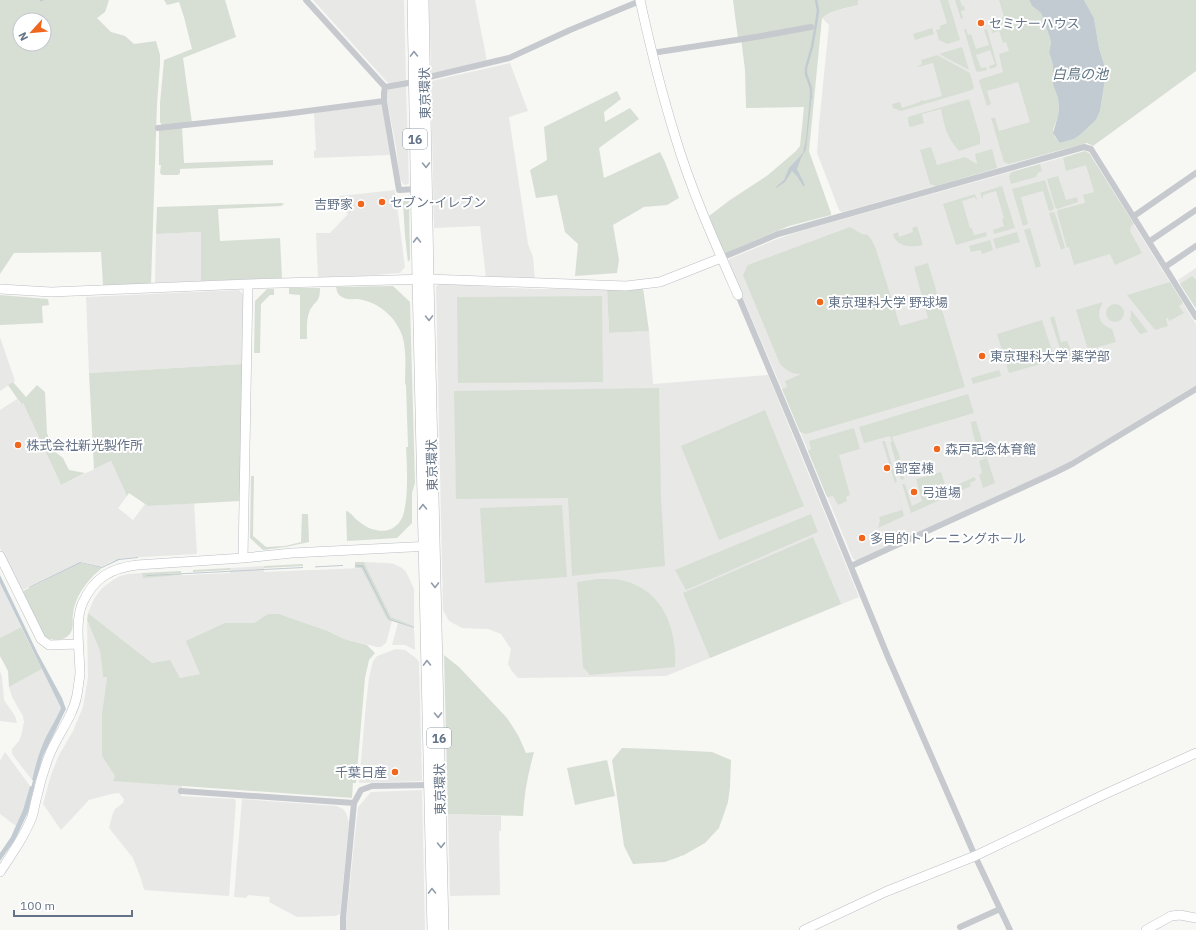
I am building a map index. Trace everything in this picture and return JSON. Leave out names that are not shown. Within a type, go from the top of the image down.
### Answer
[{"type":"highway","name":"東京環状","points":[[413,0],[419,80],[429,546],[443,930]]},
{"type":"highway","name":"東京環状","points":[[422,0],[416,189],[423,279]]},
{"type":"highway","name":"東京環状","points":[[429,546],[430,785],[433,930]]},
{"type":"street","points":[[306,0],[385,87]]},
{"type":"street","points":[[385,87],[509,58],[640,0],[652,53],[677,143],[698,202],[799,440],[888,657],[975,856],[1010,930]]},
{"type":"street","points":[[652,53],[811,27]]},
{"type":"street","points":[[385,87],[384,101],[399,190],[416,189]]},
{"type":"street","points":[[158,128],[384,101]]},
{"type":"street","points":[[0,289],[51,292],[423,279],[626,286],[660,282],[778,234],[1084,147],[1091,149],[1150,241],[1196,317]]},
{"type":"street","points":[[1134,216],[1196,173]]},
{"type":"street","points":[[1150,241],[1196,210]]},
{"type":"street","points":[[1165,267],[1196,246]]},
{"type":"street","points":[[243,558],[248,284]]},
{"type":"street","points":[[851,566],[1072,464],[1196,389]]},
{"type":"street","points":[[0,872],[19,843],[32,816],[42,774],[54,744],[75,703],[80,676],[78,620],[82,604],[91,588],[101,578],[124,566],[243,558],[292,553],[429,546]]},
{"type":"street","points":[[0,556],[41,639],[49,644],[79,644]]},
{"type":"street","points":[[804,930],[885,892],[975,856],[1103,795],[1196,753]]},
{"type":"street","points":[[343,930],[354,803],[361,790],[372,786],[430,785]]},
{"type":"street","points":[[181,791],[354,803]]},
{"type":"street","points":[[960,927],[1000,909]]},
{"type":"street","points":[[1146,930],[1175,915],[1196,918]]},
{"type":"shaded area","points":[[0,0],[109,0],[105,12],[97,18],[111,32],[125,36],[134,44],[156,41],[160,55],[151,284],[103,285],[101,252],[14,253],[0,274]]},
{"type":"shaded area","points":[[164,0],[225,0],[236,37],[183,58],[192,123],[162,125],[160,122],[160,103],[164,60],[192,49],[179,2],[167,5]]},
{"type":"shaded area","points":[[313,0],[404,0],[406,81],[391,83],[387,82]]},
{"type":"shaded area","points":[[429,0],[475,0],[487,61],[431,74]]},
{"type":"shaded area","points":[[733,0],[858,0],[858,5],[834,11],[822,18],[809,151],[831,215],[789,226],[724,254],[709,216],[768,175],[796,151],[800,146],[804,107],[746,108],[745,70],[741,38],[738,38]]},
{"type":"shaded area","points":[[856,0],[1014,0],[1047,154],[841,212],[817,153],[829,25],[822,18],[835,11],[858,5]]},
{"type":"shaded area","points":[[940,0],[948,0],[960,40],[947,44],[939,40],[936,30],[940,29],[940,26],[947,23]]},
{"type":"shaded area","points":[[955,0],[960,0],[962,6],[964,6],[965,10],[961,11],[963,18],[961,19]]},
{"type":"shaded area","points":[[999,0],[1029,0],[1032,6],[1041,13],[1051,42],[1049,52],[1053,65],[1053,85],[1058,98],[1059,108],[1053,130],[1055,137],[1060,143],[1074,139],[1080,135],[1096,120],[1100,111],[1106,74],[1099,48],[1094,18],[1084,0],[1196,0],[1196,71],[1093,146],[1087,143],[1009,164],[1004,162],[991,118],[995,118],[999,131],[1030,122],[1018,82],[987,91],[991,104],[987,106],[979,81],[1003,72],[999,54],[1009,51],[1006,42],[1003,43],[999,31],[992,33],[991,28],[997,26],[995,20],[1004,17]]},
{"type":"shaded area","points":[[932,28],[934,34],[915,40],[913,34]]},
{"type":"shaded area","points":[[964,29],[966,29],[968,35],[971,34],[976,49],[989,45],[984,30],[987,29],[997,65],[996,67],[990,69],[989,66],[995,64],[990,50],[976,55],[981,68],[986,67],[987,70],[979,72],[976,71]]},
{"type":"shaded area","points":[[962,47],[969,70],[939,54]]},
{"type":"shaded area","points":[[937,55],[970,73],[974,87],[972,90],[901,111],[893,108],[892,104],[900,102],[902,108],[923,100],[942,96],[933,63],[918,67],[922,64],[921,60]]},
{"type":"shaded area","points":[[510,63],[528,111],[509,117],[528,244],[533,257],[535,280],[486,278],[480,226],[434,228],[431,81]]},
{"type":"shaded area","points":[[406,86],[409,183],[406,185],[403,184],[400,179],[396,147],[386,94],[388,89]]},
{"type":"shaded area","points":[[617,91],[621,99],[604,112],[605,122],[630,108],[639,119],[599,148],[604,178],[660,152],[679,198],[667,205],[644,207],[613,225],[619,260],[617,273],[575,276],[578,244],[565,232],[557,195],[536,198],[530,170],[547,160],[544,127]]},
{"type":"shaded area","points":[[969,99],[980,136],[980,144],[959,151],[947,131],[941,109],[922,114],[924,123],[911,127],[909,126],[908,117]]},
{"type":"shaded area","points":[[382,104],[390,155],[314,158],[314,151],[316,150],[314,113]]},
{"type":"shaded area","points":[[182,127],[184,163],[273,160],[273,165],[180,169],[180,173],[178,175],[162,175],[160,173],[161,165],[159,165],[159,131],[162,128]]},
{"type":"shaded area","points":[[931,147],[937,165],[965,157],[977,164],[975,154],[992,149],[997,168],[936,186],[930,184],[920,150]]},
{"type":"shaded area","name":"東京理科大学 薬学部","points":[[1085,151],[1089,153],[1196,324],[1196,387],[1072,462],[858,561],[853,559],[728,263],[729,259],[777,239],[801,231]]},
{"type":"shaded area","points":[[1085,151],[1089,153],[1134,224],[1131,226],[1130,231],[1142,253],[1115,265],[1110,254],[1074,265],[1069,247],[1067,248],[1057,212],[1058,210],[1085,203],[1083,195],[1094,192],[1086,165],[1066,171],[1063,158]]},
{"type":"shaded area","points":[[1040,164],[1042,171],[1038,173],[1036,177],[1011,184],[1009,176],[1012,172]]},
{"type":"shaded area","points":[[1058,176],[1066,200],[1077,197],[1078,202],[1057,209],[1055,207],[1047,179]]},
{"type":"shaded area","points":[[1045,180],[1054,208],[1053,210],[1049,211],[1043,191],[1021,197],[1028,224],[1023,226],[1012,189]]},
{"type":"shaded area","points":[[1002,186],[1015,228],[994,234],[993,230],[1004,226],[1002,219],[1004,218],[996,191],[983,195],[983,198],[980,193]]},
{"type":"shaded area","points":[[395,190],[405,267],[400,273],[318,277],[316,233],[330,233],[348,214],[334,202],[340,196]]},
{"type":"shaded area","points":[[975,194],[976,200],[975,197],[962,201],[970,228],[972,228],[974,235],[986,232],[987,236],[956,245],[943,204]]},
{"type":"shaded area","points":[[409,197],[410,259],[408,262],[403,202],[404,199]]},
{"type":"shaded area","points":[[284,204],[281,206],[218,209],[220,241],[280,238],[282,278],[201,281],[201,232],[156,234],[157,207]]},
{"type":"shaded area","points":[[1049,213],[1055,213],[1065,248],[1061,250]]},
{"type":"shaded area","points":[[917,226],[923,245],[905,246],[897,242],[893,234],[898,232],[899,237],[913,232],[912,228]]},
{"type":"shaded area","points":[[850,227],[862,234],[868,235],[871,239],[876,249],[900,326],[928,318],[914,267],[928,263],[965,387],[806,434],[800,432],[782,389],[787,387],[785,381],[801,374],[790,372],[780,364],[743,275],[748,265]]},
{"type":"shaded area","points":[[1030,228],[1041,266],[1036,268],[1024,230]]},
{"type":"shaded area","points":[[201,232],[201,281],[155,283],[156,234]]},
{"type":"shaded area","points":[[1017,232],[1020,242],[996,249],[993,239]]},
{"type":"shaded area","points":[[990,240],[993,250],[982,254],[981,250],[971,252],[969,246]]},
{"type":"shaded area","points":[[1196,268],[1196,309],[1178,280]]},
{"type":"shaded area","points":[[1192,276],[1196,280],[1196,307],[1180,284]]},
{"type":"shaded area","points":[[1170,282],[1183,303],[1179,306],[1184,313],[1169,321],[1168,318],[1166,319],[1168,326],[1155,330],[1127,295]]},
{"type":"shaded area","points":[[440,283],[535,289],[607,289],[609,333],[649,331],[653,384],[768,375],[859,597],[666,676],[518,678],[508,664],[511,649],[501,634],[488,629],[462,628],[449,621],[443,610],[436,287]]},
{"type":"shaded area","points":[[393,286],[410,302],[415,483],[412,493],[412,523],[397,538],[347,541],[346,511],[366,526],[380,531],[391,529],[400,522],[402,518],[406,502],[406,447],[408,447],[405,353],[404,341],[399,328],[385,311],[372,303],[358,299],[344,298],[337,292],[336,287]]},
{"type":"shaded area","points":[[289,288],[320,288],[318,298],[309,313],[307,339],[300,339],[300,295],[289,294]]},
{"type":"shaded area","points":[[643,288],[649,331],[609,333],[607,289]]},
{"type":"shaded area","points":[[267,289],[274,289],[274,295],[270,295],[261,304],[260,353],[254,353],[255,301]]},
{"type":"shaded area","points":[[239,290],[245,296],[243,364],[89,373],[86,297]]},
{"type":"shaded area","points":[[0,295],[48,299],[49,305],[42,306],[43,323],[0,325]]},
{"type":"shaded area","points":[[602,296],[603,382],[458,383],[457,297]]},
{"type":"shaded area","points":[[1103,302],[1099,311],[1100,318],[1107,327],[1112,329],[1116,342],[1088,350],[1076,310]]},
{"type":"shaded area","points":[[1115,304],[1121,307],[1124,313],[1121,319],[1115,322],[1109,319],[1106,313],[1109,307]]},
{"type":"shaded area","points":[[1131,310],[1148,332],[1140,334],[1130,320]]},
{"type":"shaded area","points":[[1054,316],[1061,342],[1067,341],[1073,355],[1063,358],[1050,318]]},
{"type":"shaded area","points":[[1042,320],[1055,360],[1009,373],[997,334]]},
{"type":"shaded area","points":[[0,337],[15,381],[0,391]]},
{"type":"shaded area","points":[[243,364],[240,501],[148,506],[129,493],[127,496],[111,461],[94,469],[89,373]]},
{"type":"shaded area","points":[[999,370],[1001,376],[973,384],[971,378]]},
{"type":"shaded area","points":[[13,382],[26,397],[37,385],[45,392],[47,433],[53,450],[63,458],[69,470],[85,473],[61,485],[23,403],[21,404],[8,385]]},
{"type":"shaded area","points":[[659,388],[661,497],[665,566],[572,576],[568,498],[456,499],[454,391]]},
{"type":"shaded area","points":[[968,394],[974,413],[892,437],[899,454],[904,479],[901,480],[890,442],[892,442],[890,436],[864,443],[859,427]]},
{"type":"shaded area","points":[[17,399],[20,404],[23,403],[61,485],[111,461],[127,496],[118,508],[133,520],[145,504],[148,506],[194,503],[197,554],[125,558],[112,561],[102,567],[80,562],[21,591],[0,548],[0,410]]},
{"type":"shaded area","points":[[765,410],[804,506],[719,540],[681,446]]},
{"type":"shaded area","points":[[976,421],[987,457],[983,458],[972,432],[971,422]]},
{"type":"shaded area","points":[[854,428],[860,449],[839,455],[850,495],[846,497],[847,501],[838,505],[833,496],[827,497],[808,451],[811,449],[809,441]]},
{"type":"shaded area","points":[[882,441],[885,441],[897,482],[895,483]]},
{"type":"shaded area","points":[[987,458],[995,483],[983,488],[979,475],[982,473],[979,461]]},
{"type":"shaded area","points":[[941,472],[947,490],[974,477],[976,480],[970,483],[971,486],[911,513],[902,484],[905,484],[912,506],[922,501],[916,479]]},
{"type":"shaded area","points":[[251,476],[254,476],[253,536],[266,547],[285,546],[301,542],[302,514],[308,514],[309,542],[263,550],[250,538]]},
{"type":"shaded area","points":[[896,487],[904,516],[878,528],[880,521],[879,517],[902,510]]},
{"type":"shaded area","points":[[562,505],[567,577],[485,583],[480,508]]},
{"type":"shaded area","points":[[811,514],[818,532],[686,590],[675,570]]},
{"type":"shaded area","points":[[813,537],[841,604],[710,658],[683,593]]},
{"type":"shaded area","points":[[355,562],[364,562],[391,617],[414,627],[390,619],[363,566],[355,565]]},
{"type":"shaded area","points":[[364,562],[394,564],[406,572],[414,589],[414,626],[391,617]]},
{"type":"shaded area","points":[[81,563],[102,568],[92,577],[79,594],[74,607],[73,626],[69,635],[66,638],[58,640],[46,638],[43,636],[21,592]]},
{"type":"shaded area","points":[[303,564],[303,566],[264,568],[264,566]]},
{"type":"shaded area","points":[[264,566],[264,572],[361,568],[387,619],[392,621],[386,643],[381,647],[377,647],[344,639],[328,631],[279,614],[268,614],[254,623],[225,623],[201,674],[180,678],[170,661],[152,663],[88,613],[94,599],[102,588],[120,576],[142,573],[143,577],[230,573],[230,568]]},
{"type":"shaded area","points":[[355,567],[362,567],[389,620],[387,619],[361,568]]},
{"type":"shaded area","points":[[230,568],[230,570],[193,572],[193,570]]},
{"type":"shaded area","points":[[181,571],[181,573],[147,575],[182,575],[143,578],[142,573]]},
{"type":"shaded area","points":[[598,579],[622,580],[639,586],[650,594],[659,604],[671,627],[674,640],[675,667],[590,675],[583,667],[577,582]]},
{"type":"shaded area","points":[[0,583],[21,627],[0,638]]},
{"type":"shaded area","points":[[88,613],[152,663],[170,660],[180,678],[200,674],[186,641],[225,623],[254,623],[268,614],[279,614],[328,631],[344,639],[367,645],[375,653],[369,660],[365,678],[356,783],[353,783],[352,798],[113,781],[115,776],[102,756],[102,713],[107,677],[103,677],[100,651],[87,620]]},
{"type":"shaded area","points":[[87,620],[100,651],[103,677],[107,677],[102,713],[102,756],[116,776],[113,780],[182,786],[181,796],[235,799],[229,896],[144,890],[133,858],[109,828],[115,809],[123,803],[124,799],[119,793],[89,800],[61,830],[43,804],[58,757],[73,731],[83,707],[88,677]]},
{"type":"shaded area","points":[[398,623],[414,628],[415,650],[405,645],[392,645]]},
{"type":"shaded area","points":[[21,627],[42,669],[9,687],[8,671],[0,656],[0,638]]},
{"type":"shaded area","points":[[396,649],[405,650],[419,662],[422,781],[359,783],[366,704],[369,678],[373,661],[377,656]]},
{"type":"shaded area","points":[[444,655],[459,667],[507,718],[518,735],[526,753],[534,752],[524,800],[523,816],[448,814]]},
{"type":"shaded area","points":[[42,669],[61,708],[53,727],[46,738],[34,770],[32,780],[12,754],[12,749],[19,741],[21,736],[24,722],[23,716],[12,697],[9,687]]},
{"type":"shaded area","points":[[0,671],[4,700],[15,716],[17,723],[0,721]]},
{"type":"shaded area","points":[[622,748],[712,752],[731,760],[728,802],[719,828],[705,843],[684,855],[665,862],[633,864],[624,846],[612,760]]},
{"type":"shaded area","points":[[5,752],[30,786],[23,810],[16,826],[0,814],[0,761]]},
{"type":"shaded area","points":[[607,760],[615,796],[575,805],[567,768]]},
{"type":"shaded area","points":[[422,790],[425,930],[345,930],[358,807],[371,792]]},
{"type":"shaded area","points":[[242,799],[337,806],[343,809],[349,822],[340,914],[335,916],[297,917],[269,902],[270,897],[248,895],[246,898],[234,897]]},
{"type":"shaded area","points":[[448,814],[501,816],[501,831],[499,831],[500,895],[450,896]]},
{"type":"water","name":"白鳥の池","points":[[1029,0],[1084,0],[1094,18],[1099,48],[1104,64],[1106,74],[1100,111],[1096,120],[1074,139],[1060,143],[1053,133],[1059,108],[1058,98],[1053,85],[1053,65],[1049,52],[1051,42],[1041,13],[1032,6]]},
{"type":"water","points":[[812,95],[806,149],[797,169],[805,186],[803,186],[792,171],[785,182],[776,188],[784,180],[789,168],[803,153],[806,139],[810,96]]},
{"type":"water","points":[[138,557],[119,560],[102,568],[81,563],[29,588],[80,562],[102,567],[118,559]]},
{"type":"water","points":[[363,565],[390,619],[414,628],[389,620],[362,567],[342,566],[147,576],[147,575]]},
{"type":"water","points":[[0,575],[37,652],[62,698],[66,709],[43,756],[36,780],[32,780],[36,764],[46,737],[61,708],[0,583]]},
{"type":"water","points":[[30,786],[34,787],[28,812],[15,840],[0,861],[0,853],[11,837],[23,810]]},
{"type":"pier","points":[[343,563],[355,563],[355,568],[343,568]]},
{"type":"pier","points":[[303,564],[315,564],[315,569],[303,569]]},
{"type":"waterway","points":[[811,98],[811,88],[806,74],[806,68],[812,47],[817,18],[818,10],[816,0]]},
{"type":"waterway","points":[[32,790],[35,777]]},
{"type":"place","name":"セミナーハウス","points":[[981,23]]},
{"type":"place","name":"セブン-イレブン","points":[[382,202]]},
{"type":"place","name":"吉野家","points":[[361,204]]},
{"type":"place","name":"東京理科大学 野球場","points":[[820,302]]},
{"type":"place","name":"東京理科大学 薬学部","points":[[982,356]]},
{"type":"place","name":"株式会社新光製作所","points":[[18,445]]},
{"type":"place","name":"森戸記念体育館","points":[[937,449]]},
{"type":"place","name":"部室棟","points":[[887,468]]},
{"type":"place","name":"弓道場","points":[[914,492]]},
{"type":"place","name":"多目的トレーニングホール","points":[[862,538]]},
{"type":"place","name":"千葉日産","points":[[395,772]]}]
